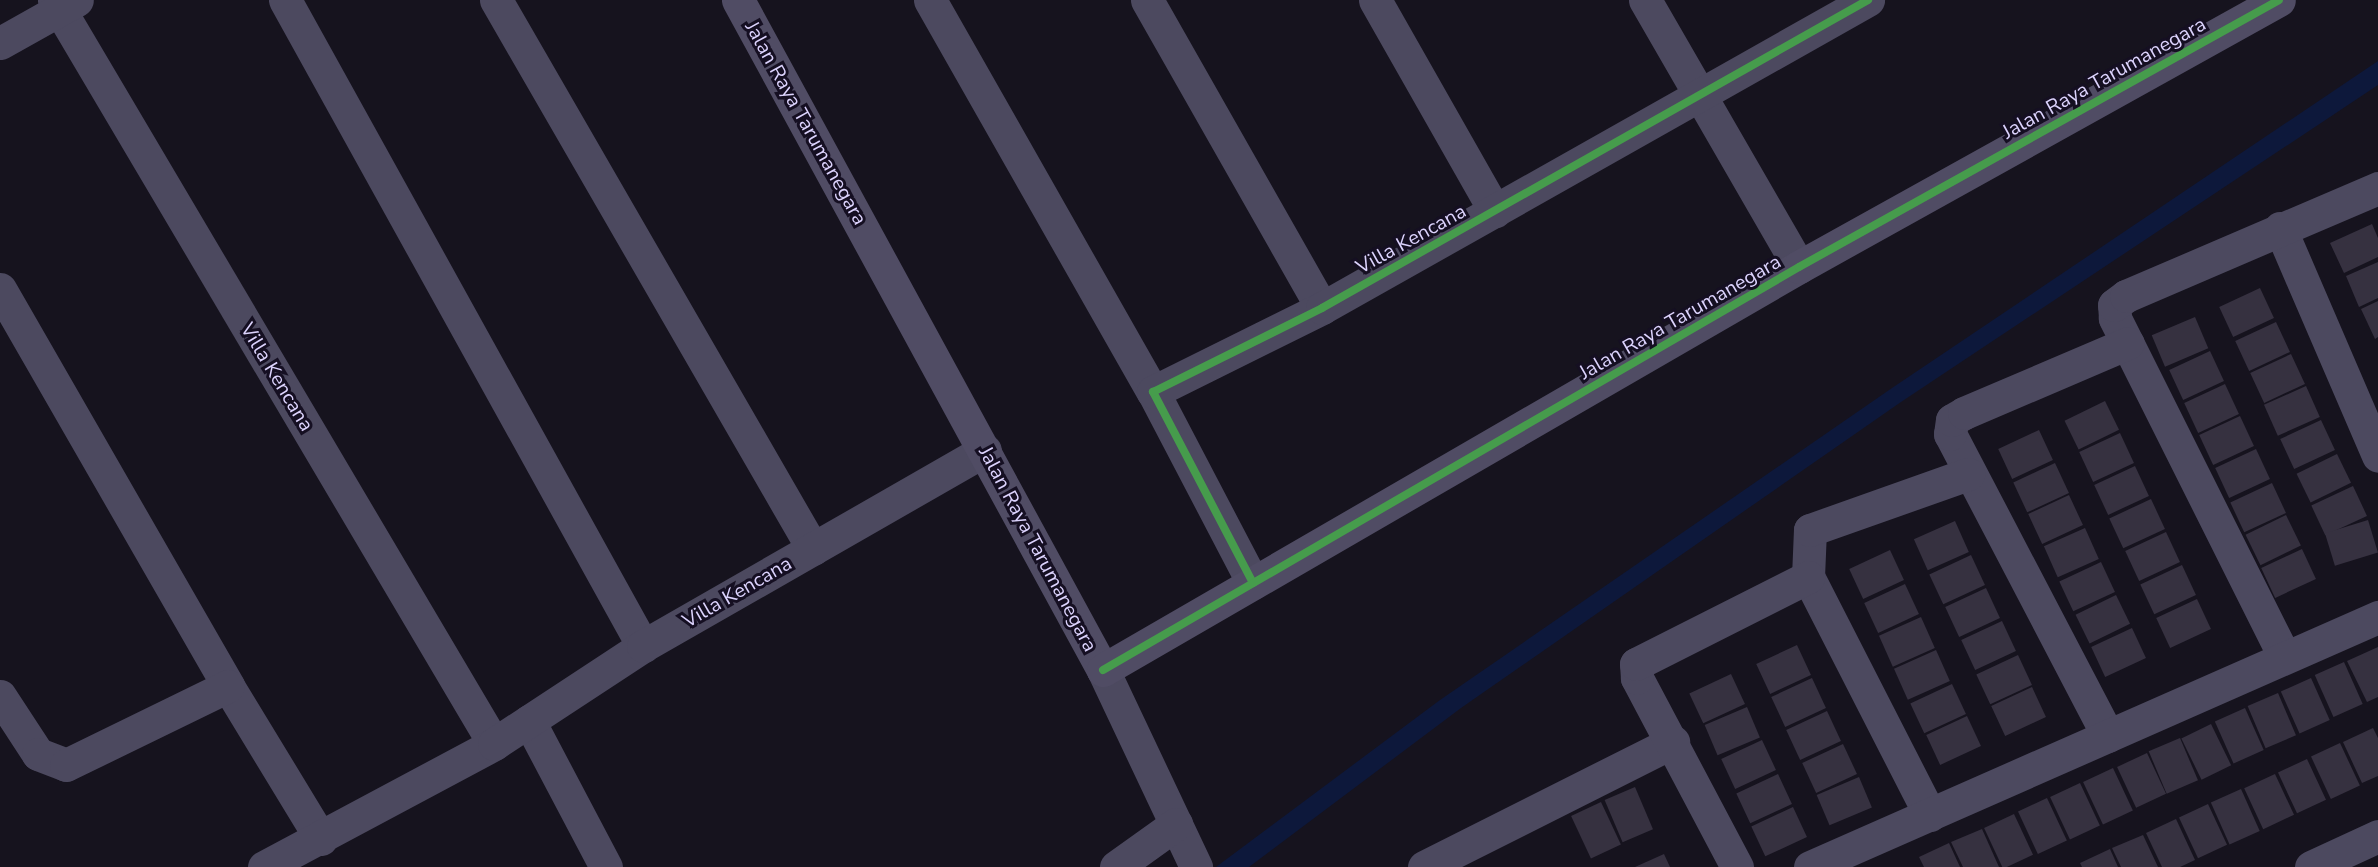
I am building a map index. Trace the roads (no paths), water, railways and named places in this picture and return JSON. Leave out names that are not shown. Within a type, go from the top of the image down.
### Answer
[{"type":"street","points":[[285,0],[643,646]]},
{"type":"street","points":[[496,0],[813,549]]},
{"type":"street","name":"Jalan Raya Tarumanegara","points":[[738,0],[985,450],[1102,670],[1799,267],[2278,0]]},
{"type":"street","points":[[930,0],[1153,392],[1253,583]]},
{"type":"street","points":[[1147,0],[1322,308]]},
{"type":"street","points":[[1375,0],[1495,210]]},
{"type":"street","points":[[1645,0],[1799,267]]},
{"type":"street","name":"Villa Kencana","points":[[1153,392],[1322,308],[1868,0]]},
{"type":"street","name":"Villa Kencana","points":[[0,43],[63,3],[494,744]]},
{"type":"street","points":[[2284,656],[2115,318],[2114,305],[2126,296],[2280,228],[2378,188]]},
{"type":"street","points":[[2280,228],[2378,456]]},
{"type":"street","points":[[0,289],[228,686],[321,839]]},
{"type":"street","points":[[2108,736],[1968,474],[1950,434],[1952,420],[2128,343]]},
{"type":"street","name":"Villa Kencana","points":[[264,867],[321,839],[494,744],[643,646],[985,450]]},
{"type":"street","points":[[1930,815],[1808,577],[1810,530],[1814,526],[1968,474]]},
{"type":"street","points":[[1737,867],[1673,742],[1637,678],[1636,664],[1808,577]]},
{"type":"street","points":[[1827,864],[1930,815],[2284,656],[2378,618]]},
{"type":"street","points":[[1102,670],[1194,862]]},
{"type":"street","points":[[0,696],[38,754],[66,765],[228,686]]},
{"type":"street","points":[[529,721],[606,867]]},
{"type":"street","points":[[1424,867],[1673,742]]},
{"type":"street","points":[[1116,867],[1176,824]]},
{"type":"street","points":[[2311,867],[2378,836]]},
{"type":"water","points":[[2378,61],[2378,85],[1901,402],[1461,708],[1249,867],[1216,867],[1440,700],[1892,388]]}]
